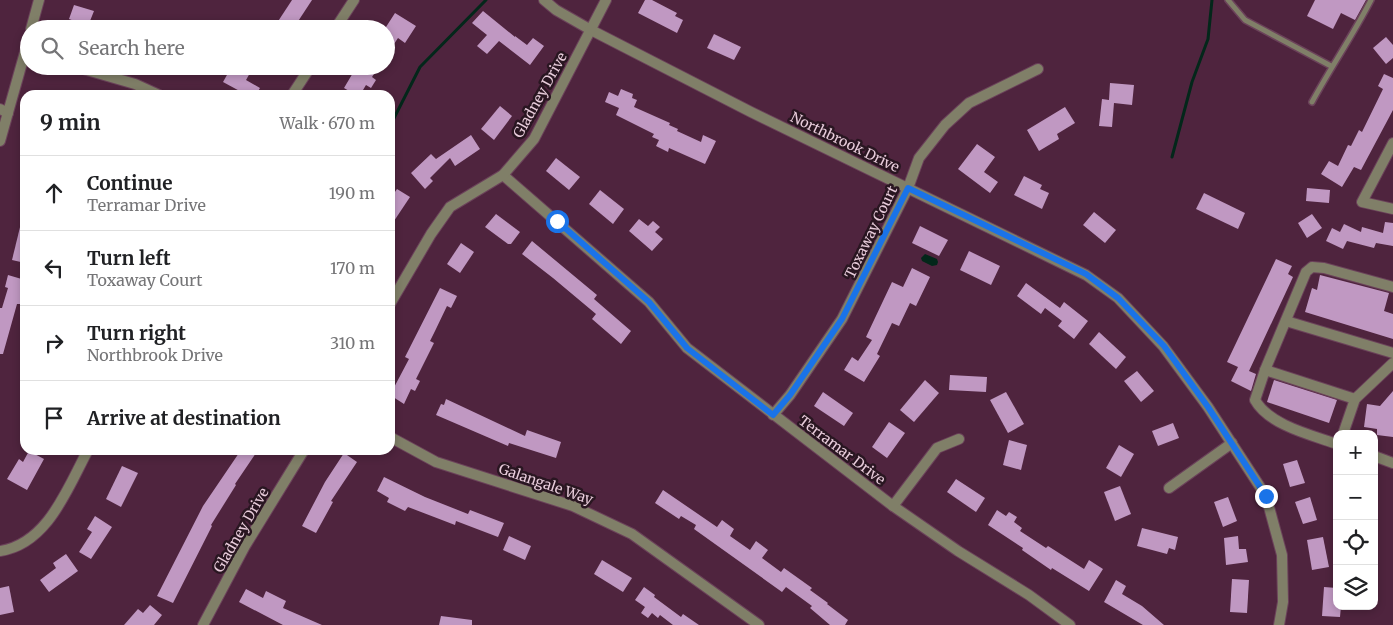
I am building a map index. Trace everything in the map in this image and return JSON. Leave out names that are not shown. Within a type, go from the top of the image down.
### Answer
[{"type":"street","points":[[33,20],[39,0]]},
{"type":"street","points":[[342,20],[354,0]]},
{"type":"street","name":"Northbrook Drive","points":[[544,0],[556,10],[591,30],[751,112],[1086,274],[1118,298],[1164,346],[1208,407],[1266,496],[1282,555],[1283,602],[1279,625]]},
{"type":"street","name":"Gladney Drive","points":[[395,295],[431,234],[450,207],[503,175],[534,139],[606,0]]},
{"type":"street","name":"Toxaway Court","points":[[773,415],[795,388],[842,319],[908,188],[920,158],[945,125],[969,103],[1038,69]]},
{"type":"street","points":[[0,141],[4,111],[20,71]]},
{"type":"street","points":[[104,75],[148,90]]},
{"type":"street","points":[[295,90],[305,75]]},
{"type":"street","points":[[1393,142],[1362,202],[1393,209]]},
{"type":"street","name":"Terramar Drive","points":[[503,175],[649,302],[687,348],[893,506],[958,551],[1029,595],[1070,625]]},
{"type":"street","points":[[1333,443],[1299,431],[1268,416],[1259,408],[1255,400],[1266,370],[1306,272],[1312,267],[1324,268],[1393,287]]},
{"type":"street","points":[[1286,321],[1393,353]]},
{"type":"street","points":[[1344,430],[1355,399],[1393,363]]},
{"type":"street","points":[[1266,370],[1355,399]]},
{"type":"street","name":"Galangale Way","points":[[395,440],[436,462],[573,506],[632,534],[759,625]]},
{"type":"street","points":[[893,506],[937,448],[958,440]]},
{"type":"street","points":[[1169,488],[1232,443]]},
{"type":"street","points":[[0,551],[16,547],[26,541],[47,522],[85,455]]},
{"type":"street","name":"Gladney Drive","points":[[204,624],[245,546],[301,455]]},
{"type":"street","points":[[1378,457],[1393,463]]},
{"type":"lane","points":[[1228,0],[1245,20],[1331,66]]},
{"type":"lane","points":[[1312,102],[1331,66],[1358,25],[1371,0]]},
{"type":"shaded area","points":[[925,254],[937,259],[937,265],[932,266],[922,261],[921,258]]},
{"type":"building","points":[[292,0],[312,0],[299,20],[279,20]]},
{"type":"building","points":[[645,0],[652,0],[677,13],[675,16],[683,20],[677,33],[638,13]]},
{"type":"building","points":[[1315,0],[1366,0],[1355,20],[1341,13],[1333,29],[1307,16]]},
{"type":"building","points":[[74,5],[94,11],[90,20],[69,19]]},
{"type":"building","points":[[483,11],[527,45],[533,38],[544,46],[530,65],[499,41],[487,54],[477,46],[487,35],[472,23]]},
{"type":"building","points":[[395,13],[416,26],[405,43],[398,38],[395,42],[395,20],[390,20]]},
{"type":"building","points":[[714,34],[741,47],[734,60],[707,48]]},
{"type":"building","points":[[1386,37],[1393,45],[1393,58],[1386,64],[1373,48]]},
{"type":"building","points":[[1384,74],[1393,78],[1393,110],[1361,170],[1354,167],[1342,187],[1321,174],[1329,161],[1338,166],[1348,145],[1351,146],[1359,130],[1362,132],[1383,89],[1378,86]]},
{"type":"building","points":[[227,75],[249,75],[246,80],[260,88],[259,90],[238,90],[223,82]]},
{"type":"building","points":[[352,75],[373,75],[372,77],[376,80],[371,88],[366,85],[363,90],[347,90],[344,88]]},
{"type":"building","points":[[1110,83],[1134,85],[1132,105],[1114,103],[1112,127],[1099,126],[1102,99],[1109,100]]},
{"type":"building","points":[[621,89],[633,94],[632,98],[637,100],[634,107],[670,123],[669,125],[678,129],[677,131],[701,142],[703,135],[716,141],[705,164],[669,148],[668,152],[656,146],[659,140],[652,137],[654,134],[616,115],[619,108],[605,102],[609,92],[618,96]]},
{"type":"building","points":[[500,106],[512,116],[494,140],[481,129]]},
{"type":"building","points":[[1065,107],[1075,123],[1057,134],[1059,139],[1039,151],[1027,130]]},
{"type":"building","points":[[471,135],[480,149],[455,166],[450,158],[430,178],[433,181],[425,189],[411,173],[431,154],[436,159]]},
{"type":"building","points":[[977,144],[995,157],[984,172],[998,182],[990,193],[958,169]]},
{"type":"building","points":[[556,158],[580,177],[569,190],[546,171]]},
{"type":"building","points":[[1024,176],[1042,185],[1040,189],[1049,193],[1042,209],[1014,195]]},
{"type":"building","points":[[1307,188],[1330,190],[1329,203],[1306,201]]},
{"type":"building","points":[[397,189],[410,197],[395,220],[395,192]]},
{"type":"building","points":[[600,190],[624,209],[613,224],[589,204]]},
{"type":"building","points":[[1204,193],[1245,213],[1238,229],[1196,209]]},
{"type":"building","points":[[1094,212],[1116,230],[1105,243],[1083,225]]},
{"type":"building","points":[[496,214],[520,232],[511,244],[508,244],[485,227]]},
{"type":"building","points":[[1312,214],[1322,228],[1307,238],[1298,223]]},
{"type":"building","points":[[639,219],[648,226],[653,221],[660,227],[655,232],[663,239],[652,251],[629,231]]},
{"type":"building","points":[[1385,222],[1393,223],[1393,246],[1376,243],[1374,248],[1347,241],[1343,249],[1326,241],[1332,228],[1340,232],[1344,224],[1361,232],[1362,227],[1383,233]]},
{"type":"building","points":[[920,226],[948,240],[939,256],[912,243]]},
{"type":"building","points":[[20,227],[20,262],[12,260]]},
{"type":"building","points":[[532,241],[597,295],[594,299],[631,331],[621,344],[592,319],[596,314],[522,254]]},
{"type":"building","points":[[461,243],[474,252],[460,273],[447,264]]},
{"type":"building","points":[[969,251],[1000,266],[991,285],[960,270]]},
{"type":"building","points":[[1276,259],[1292,266],[1288,274],[1293,277],[1249,371],[1256,374],[1251,391],[1231,381],[1238,367],[1227,362]]},
{"type":"building","points":[[912,268],[930,277],[916,306],[910,303],[899,326],[892,323],[877,354],[880,356],[864,382],[844,370],[852,357],[858,361],[872,340],[866,337],[892,282],[903,287]]},
{"type":"building","points":[[8,275],[20,279],[20,304],[17,304],[3,354],[0,354],[0,308],[2,308],[8,288],[5,287]]},
{"type":"building","points":[[1320,275],[1389,293],[1384,311],[1393,314],[1393,339],[1305,312],[1312,288],[1317,290]]},
{"type":"building","points":[[1026,283],[1060,308],[1064,302],[1088,321],[1074,339],[1058,326],[1062,321],[1045,308],[1041,314],[1017,296]]},
{"type":"building","points":[[440,288],[457,296],[451,308],[447,306],[430,341],[434,343],[416,379],[420,381],[415,391],[411,389],[404,404],[395,398],[395,386],[409,359],[405,357]]},
{"type":"building","points":[[1099,332],[1126,357],[1116,369],[1089,344]]},
{"type":"building","points":[[1137,371],[1154,391],[1141,402],[1124,381]]},
{"type":"building","points":[[950,375],[987,377],[986,392],[949,390]]},
{"type":"building","points":[[925,380],[939,393],[914,422],[900,410]]},
{"type":"building","points":[[1274,380],[1337,400],[1329,423],[1267,402]]},
{"type":"building","points":[[1393,391],[1393,437],[1378,435],[1377,429],[1364,427],[1367,404],[1380,406]]},
{"type":"building","points":[[823,392],[853,413],[844,426],[814,406]]},
{"type":"building","points":[[1006,392],[1024,424],[1008,433],[990,400]]},
{"type":"building","points":[[446,399],[525,436],[527,430],[561,442],[556,458],[509,443],[508,446],[436,415],[441,404],[444,405]]},
{"type":"building","points":[[889,422],[905,433],[887,458],[872,447]]},
{"type":"building","points":[[1173,423],[1179,438],[1158,446],[1152,431]]},
{"type":"building","points":[[1009,440],[1027,445],[1021,470],[1003,465]]},
{"type":"building","points":[[1119,445],[1134,454],[1121,477],[1106,468]]},
{"type":"building","points":[[27,455],[36,455],[44,459],[27,490],[7,479],[19,459],[23,462]]},
{"type":"building","points":[[238,455],[255,455],[211,525],[173,603],[157,596],[203,506]]},
{"type":"building","points":[[343,455],[347,455],[357,462],[331,501],[333,502],[316,533],[302,526],[325,482]]},
{"type":"building","points":[[1297,460],[1305,483],[1290,487],[1283,464]]},
{"type":"building","points":[[122,466],[138,473],[121,507],[106,499]]},
{"type":"building","points":[[384,477],[425,497],[468,514],[470,510],[504,523],[498,537],[456,521],[455,525],[408,507],[405,511],[387,502],[389,498],[377,491]]},
{"type":"building","points":[[956,479],[985,498],[976,512],[947,492]]},
{"type":"building","points":[[1120,486],[1131,514],[1115,521],[1104,492]]},
{"type":"building","points":[[663,490],[717,527],[722,520],[734,529],[730,536],[750,550],[756,541],[768,550],[762,558],[781,572],[784,568],[812,588],[810,590],[848,620],[845,625],[830,625],[810,608],[812,606],[786,587],[782,592],[694,529],[696,525],[681,516],[679,519],[655,503]]},
{"type":"building","points":[[1228,497],[1237,521],[1223,527],[1214,502]]},
{"type":"building","points":[[1310,497],[1317,520],[1303,524],[1295,502]]},
{"type":"building","points":[[997,510],[1006,516],[1009,512],[1017,517],[1014,522],[1022,528],[1020,531],[1046,548],[1048,546],[1084,569],[1089,560],[1103,569],[1089,591],[1052,568],[1051,570],[1022,550],[1023,548],[988,525]]},
{"type":"building","points":[[95,516],[112,527],[91,559],[79,552],[92,532],[87,529]]},
{"type":"building","points":[[1142,528],[1178,537],[1175,550],[1169,548],[1167,554],[1137,546]]},
{"type":"building","points":[[509,536],[531,546],[525,560],[503,550]]},
{"type":"building","points":[[1238,536],[1239,549],[1246,549],[1248,562],[1226,565],[1224,538]]},
{"type":"building","points":[[1323,537],[1329,567],[1312,570],[1307,540]]},
{"type":"building","points":[[66,554],[78,571],[49,592],[40,580],[56,568],[53,563]]},
{"type":"building","points":[[602,560],[632,578],[623,592],[594,574]]},
{"type":"building","points":[[1232,579],[1249,580],[1247,613],[1230,612]]},
{"type":"building","points":[[1116,580],[1126,586],[1122,594],[1142,606],[1164,625],[1143,625],[1104,602]]},
{"type":"building","points":[[9,586],[14,612],[0,615],[0,588]]},
{"type":"building","points":[[644,587],[681,617],[683,614],[699,625],[673,625],[660,615],[658,618],[652,613],[648,618],[641,613],[645,607],[635,600]]},
{"type":"building","points":[[1324,587],[1333,588],[1333,610],[1341,610],[1340,617],[1322,616]]},
{"type":"building","points":[[246,589],[263,598],[266,591],[286,601],[283,608],[322,625],[283,625],[239,602]]},
{"type":"building","points":[[150,605],[162,615],[154,625],[124,625],[138,609],[143,613]]},
{"type":"building","points":[[441,616],[472,620],[472,625],[439,625]]},
{"type":"waterway","points":[[395,116],[420,67],[486,0]]},
{"type":"waterway","points":[[1172,157],[1192,82],[1208,39],[1212,0]]},
{"type":"route","points":[[557,221],[649,302],[687,348],[773,415],[821,352],[842,319],[908,188],[1086,274],[1118,298],[1164,346],[1208,407],[1266,496]]}]
